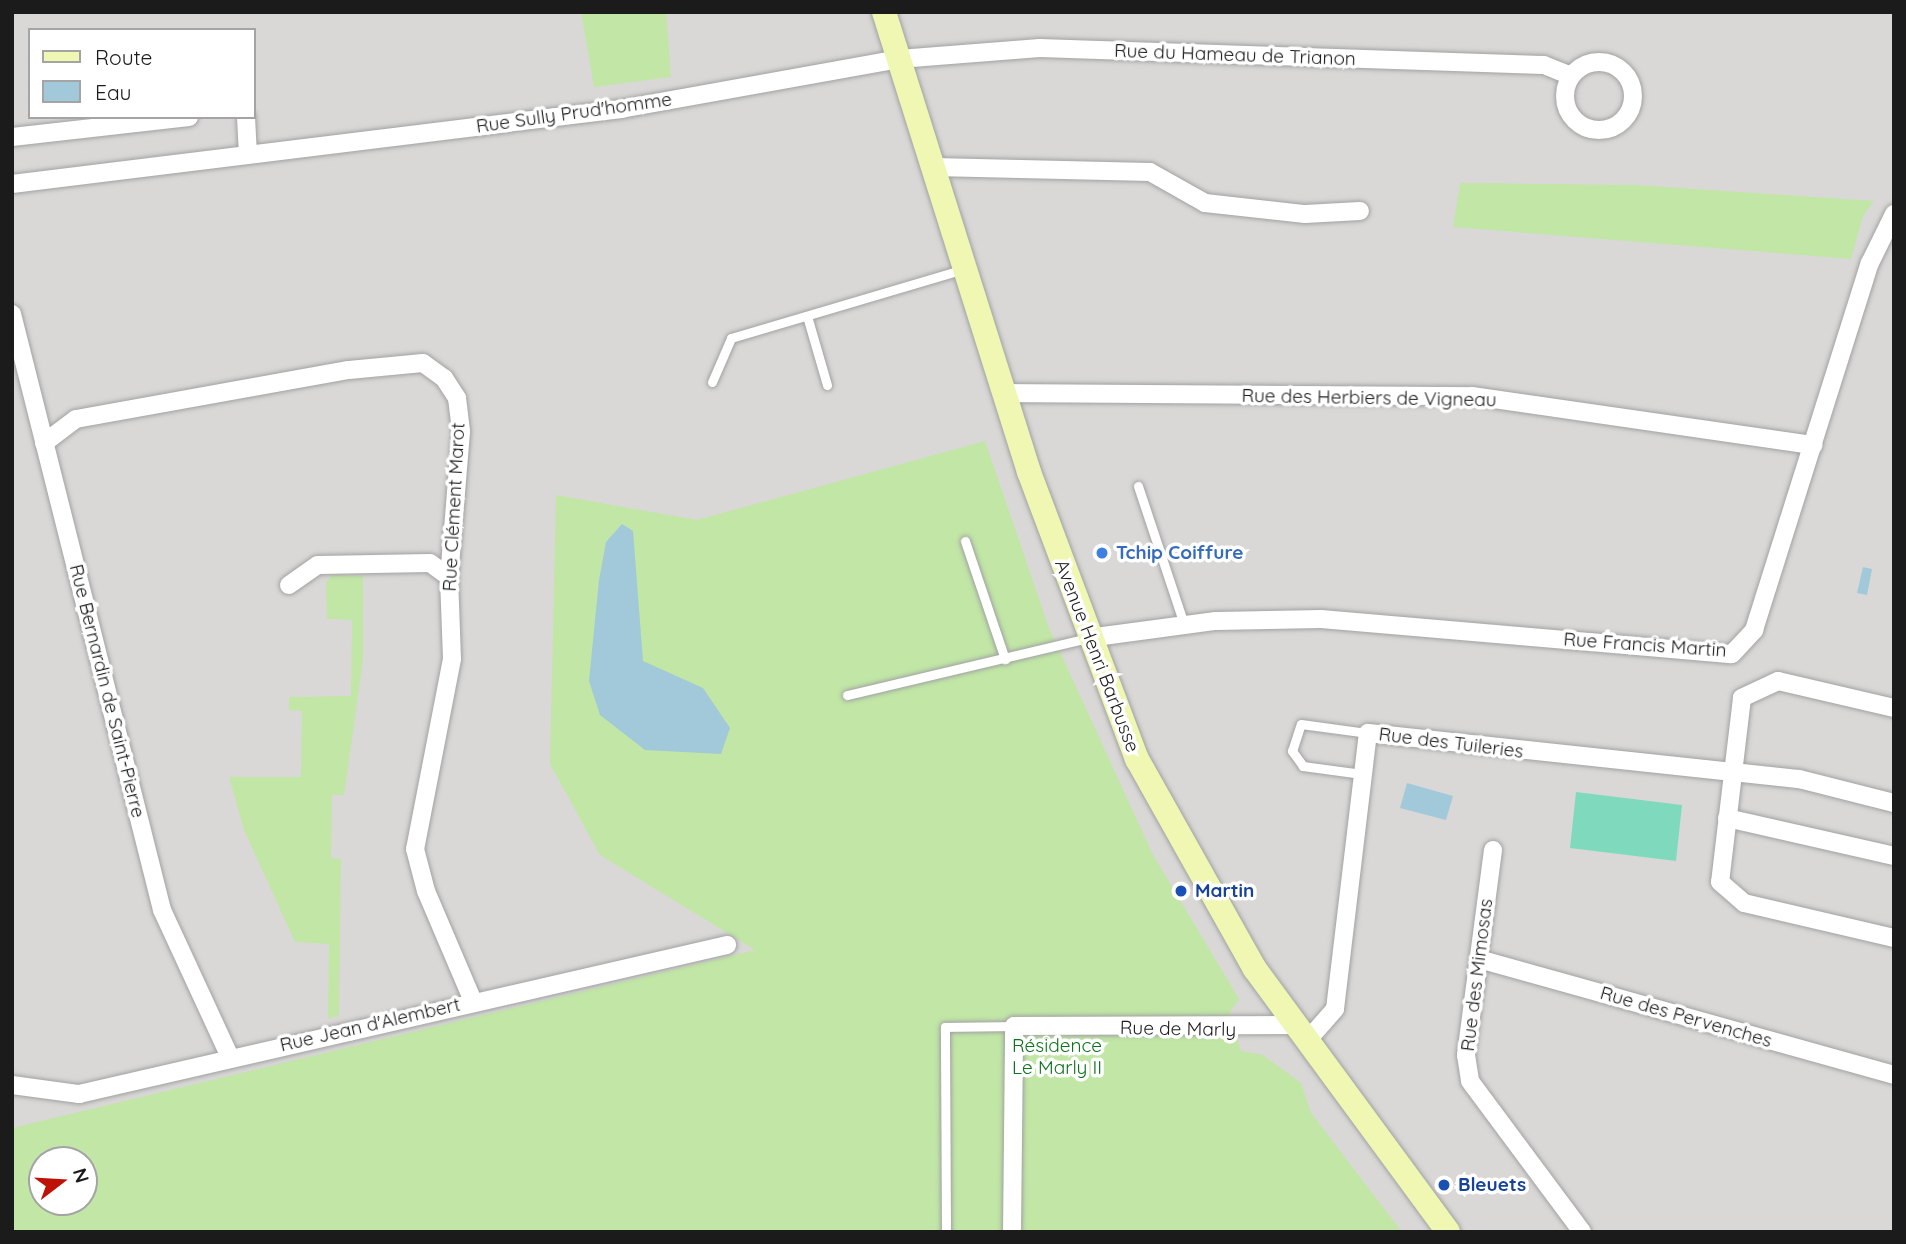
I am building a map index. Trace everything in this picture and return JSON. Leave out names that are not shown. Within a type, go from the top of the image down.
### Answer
[{"type":"street","name":"Avenue Henri Barbusse","points":[[884,12],[1005,393],[1088,638],[1160,805],[1218,910],[1301,1033],[1448,1232]]},
{"type":"street","name":"Rue du Hameau de Trianon","points":[[899,60],[1040,48],[1544,65],[1571,76]]},
{"type":"street","name":"Rue Sully Prud'homme","points":[[12,184],[248,152],[621,109],[899,60]]},
{"type":"street","points":[[12,137],[172,119]]},
{"type":"street","points":[[246,119],[248,152]]},
{"type":"street","points":[[934,167],[1150,172],[1205,203],[1305,214],[1360,211]]},
{"type":"street","name":"Rue Francis Martin","points":[[1088,638],[1184,624],[1321,619],[1732,654],[1754,631],[1879,237],[1894,214]]},
{"type":"street","name":"Rue Bernardin de Saint-Pierre","points":[[12,314],[162,909],[230,1057]]},
{"type":"street","name":"Rue Clément Marot","points":[[44,443],[76,419],[424,363],[457,398],[461,432],[449,577],[452,659],[415,849],[426,891],[472,1001]]},
{"type":"street","name":"Rue des Herbiers de Vigneau","points":[[1005,393],[1472,396],[1813,445]]},
{"type":"street","points":[[289,585],[318,565],[430,563],[449,577]]},
{"type":"street","points":[[1894,708],[1778,681],[1756,688],[1742,698],[1729,776],[1720,882],[1729,896],[1894,938]]},
{"type":"street","name":"Rue des Tuileries","points":[[1301,1033],[1335,1009],[1368,733],[1729,776],[1799,779],[1894,803]]},
{"type":"street","points":[[1727,818],[1894,856]]},
{"type":"street","name":"Rue des Mimosas","points":[[1493,850],[1466,1055],[1470,1081],[1582,1232]]},
{"type":"street","name":"Rue Jean d'Alembert","points":[[12,1085],[79,1094],[472,1001],[727,945]]},
{"type":"street","name":"Rue des Pervenches","points":[[1479,959],[1894,1075]]},
{"type":"street","points":[[1012,1232],[1014,1026]]},
{"type":"street","name":"Rue de Marly","points":[[1014,1026],[1301,1033]]},
{"type":"lane","points":[[712,382],[731,338],[965,268]]},
{"type":"lane","points":[[807,316],[827,385]]},
{"type":"lane","points":[[1138,486],[1184,624]]},
{"type":"lane","points":[[965,541],[1005,659]]},
{"type":"lane","points":[[847,695],[1088,638]]},
{"type":"lane","points":[[1362,775],[1303,766],[1292,751],[1301,724],[1368,733]]},
{"type":"lane","points":[[946,1232],[945,1027],[1014,1026]]},
{"type":"shaded area","points":[[12,12],[1894,12],[1894,1232],[12,1232]]},
{"type":"green space","points":[[581,12],[666,12],[671,77],[594,87]]},
{"type":"green space","points":[[1460,183],[1636,185],[1874,201],[1863,216],[1851,259],[1453,227]]},
{"type":"green space","name":"Résidence Le Marly II","points":[[985,441],[1049,628],[1153,855],[1239,999],[1229,1014],[1241,1051],[1263,1055],[1301,1083],[1311,1113],[1402,1232],[12,1232],[12,1128],[755,950],[600,855],[550,764],[556,495],[697,520]]},
{"type":"green space","points":[[333,575],[363,576],[363,660],[344,795],[332,795],[331,858],[341,859],[339,1016],[328,1019],[329,944],[295,942],[244,830],[229,777],[301,777],[302,711],[289,710],[289,697],[351,696],[352,620],[327,619],[326,582]]},
{"type":"green space","points":[[1576,792],[1682,805],[1676,861],[1570,848]]},
{"type":"water","points":[[622,524],[633,531],[643,661],[703,688],[730,728],[721,754],[645,750],[600,715],[589,681],[599,580],[606,542]]},
{"type":"water","points":[[1863,567],[1872,569],[1867,595],[1857,593]]},
{"type":"water","points":[[1407,783],[1453,796],[1446,820],[1400,808]]},
{"type":"place","name":"Tchip Coiffure","points":[[1102,553]]},
{"type":"place","name":"Martin","points":[[1181,891]]},
{"type":"place","name":"Bleuets","points":[[1444,1185]]}]
